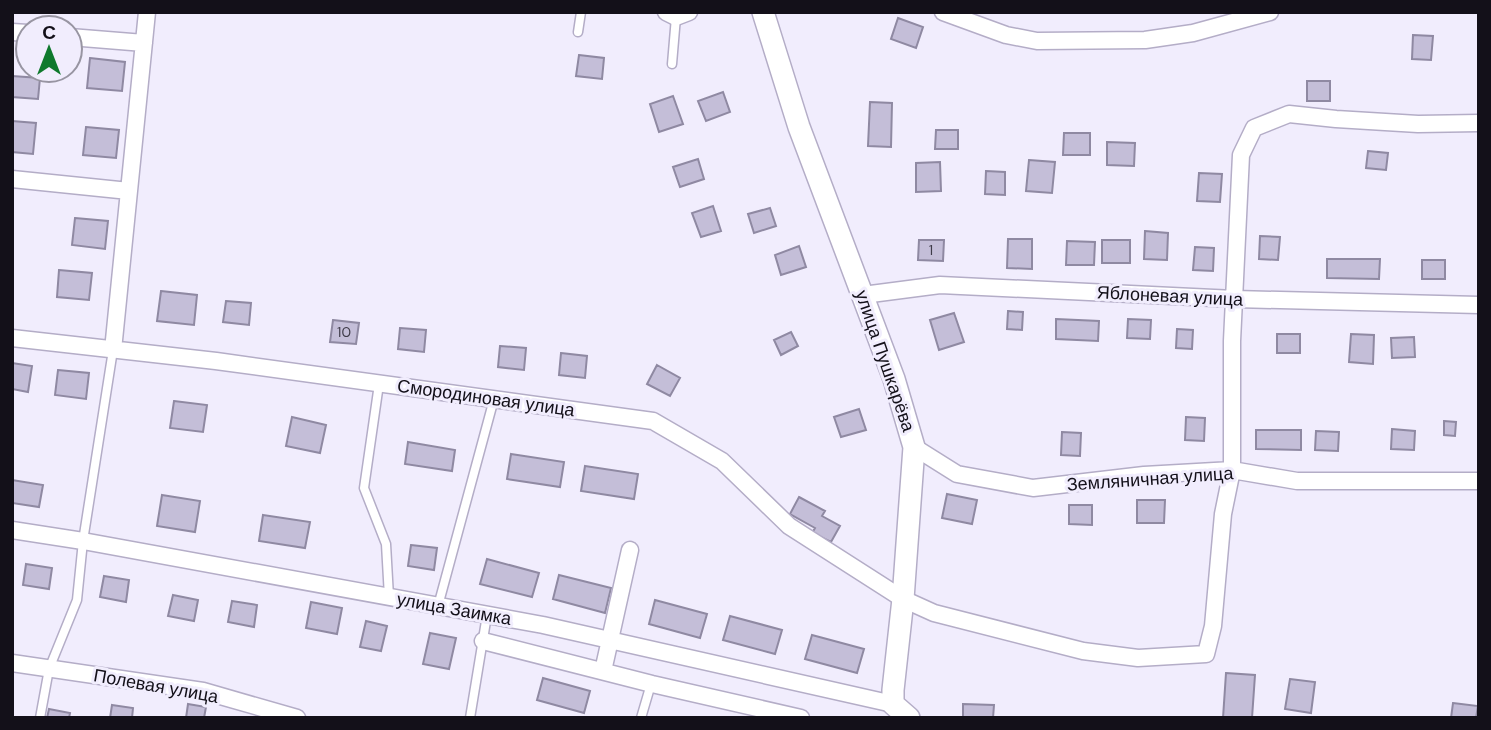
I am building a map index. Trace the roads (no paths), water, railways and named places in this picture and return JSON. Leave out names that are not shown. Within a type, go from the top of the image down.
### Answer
[{"type":"street","points":[[113,349],[147,12]]},
{"type":"street","name":"улица Пушкарёва","points":[[763,12],[799,127],[894,379],[914,447],[903,599],[892,690],[901,711]]},
{"type":"street","points":[[943,12],[1006,35],[1037,41],[1145,40],[1193,33],[1270,12]]},
{"type":"street","points":[[84,38],[144,43]]},
{"type":"street","points":[[1232,470],[1232,341],[1241,155],[1254,128],[1289,114],[1418,124],[1479,123]]},
{"type":"street","points":[[12,179],[129,191]]},
{"type":"street","name":"Яблоневая улица","points":[[863,295],[940,285],[1235,299],[1479,305]]},
{"type":"street","name":"Смородиновая улица","points":[[12,338],[216,361],[653,421],[722,461],[789,526],[903,599],[934,613],[1083,651],[1138,658],[1206,654],[1213,626],[1223,514],[1232,470]]},
{"type":"street","name":"Земляничная улица","points":[[914,447],[957,474],[1033,488],[1144,475],[1232,470],[1297,481],[1479,481]]},
{"type":"street","name":"улица Заимка","points":[[12,530],[543,625],[901,711]]},
{"type":"street","points":[[603,671],[631,550]]},
{"type":"street","points":[[483,641],[801,718]]},
{"type":"street","name":"Полевая улица","points":[[12,663],[203,691],[297,718]]},
{"type":"lane","points":[[578,32],[581,12]]},
{"type":"lane","points":[[672,64],[677,14]]},
{"type":"lane","points":[[40,718],[49,669],[77,600],[83,541],[113,349]]},
{"type":"lane","points":[[379,384],[364,488],[386,544],[389,597]]},
{"type":"lane","points":[[438,606],[494,399]]},
{"type":"lane","points":[[470,718],[487,615]]},
{"type":"lane","points":[[641,718],[652,684]]}]
